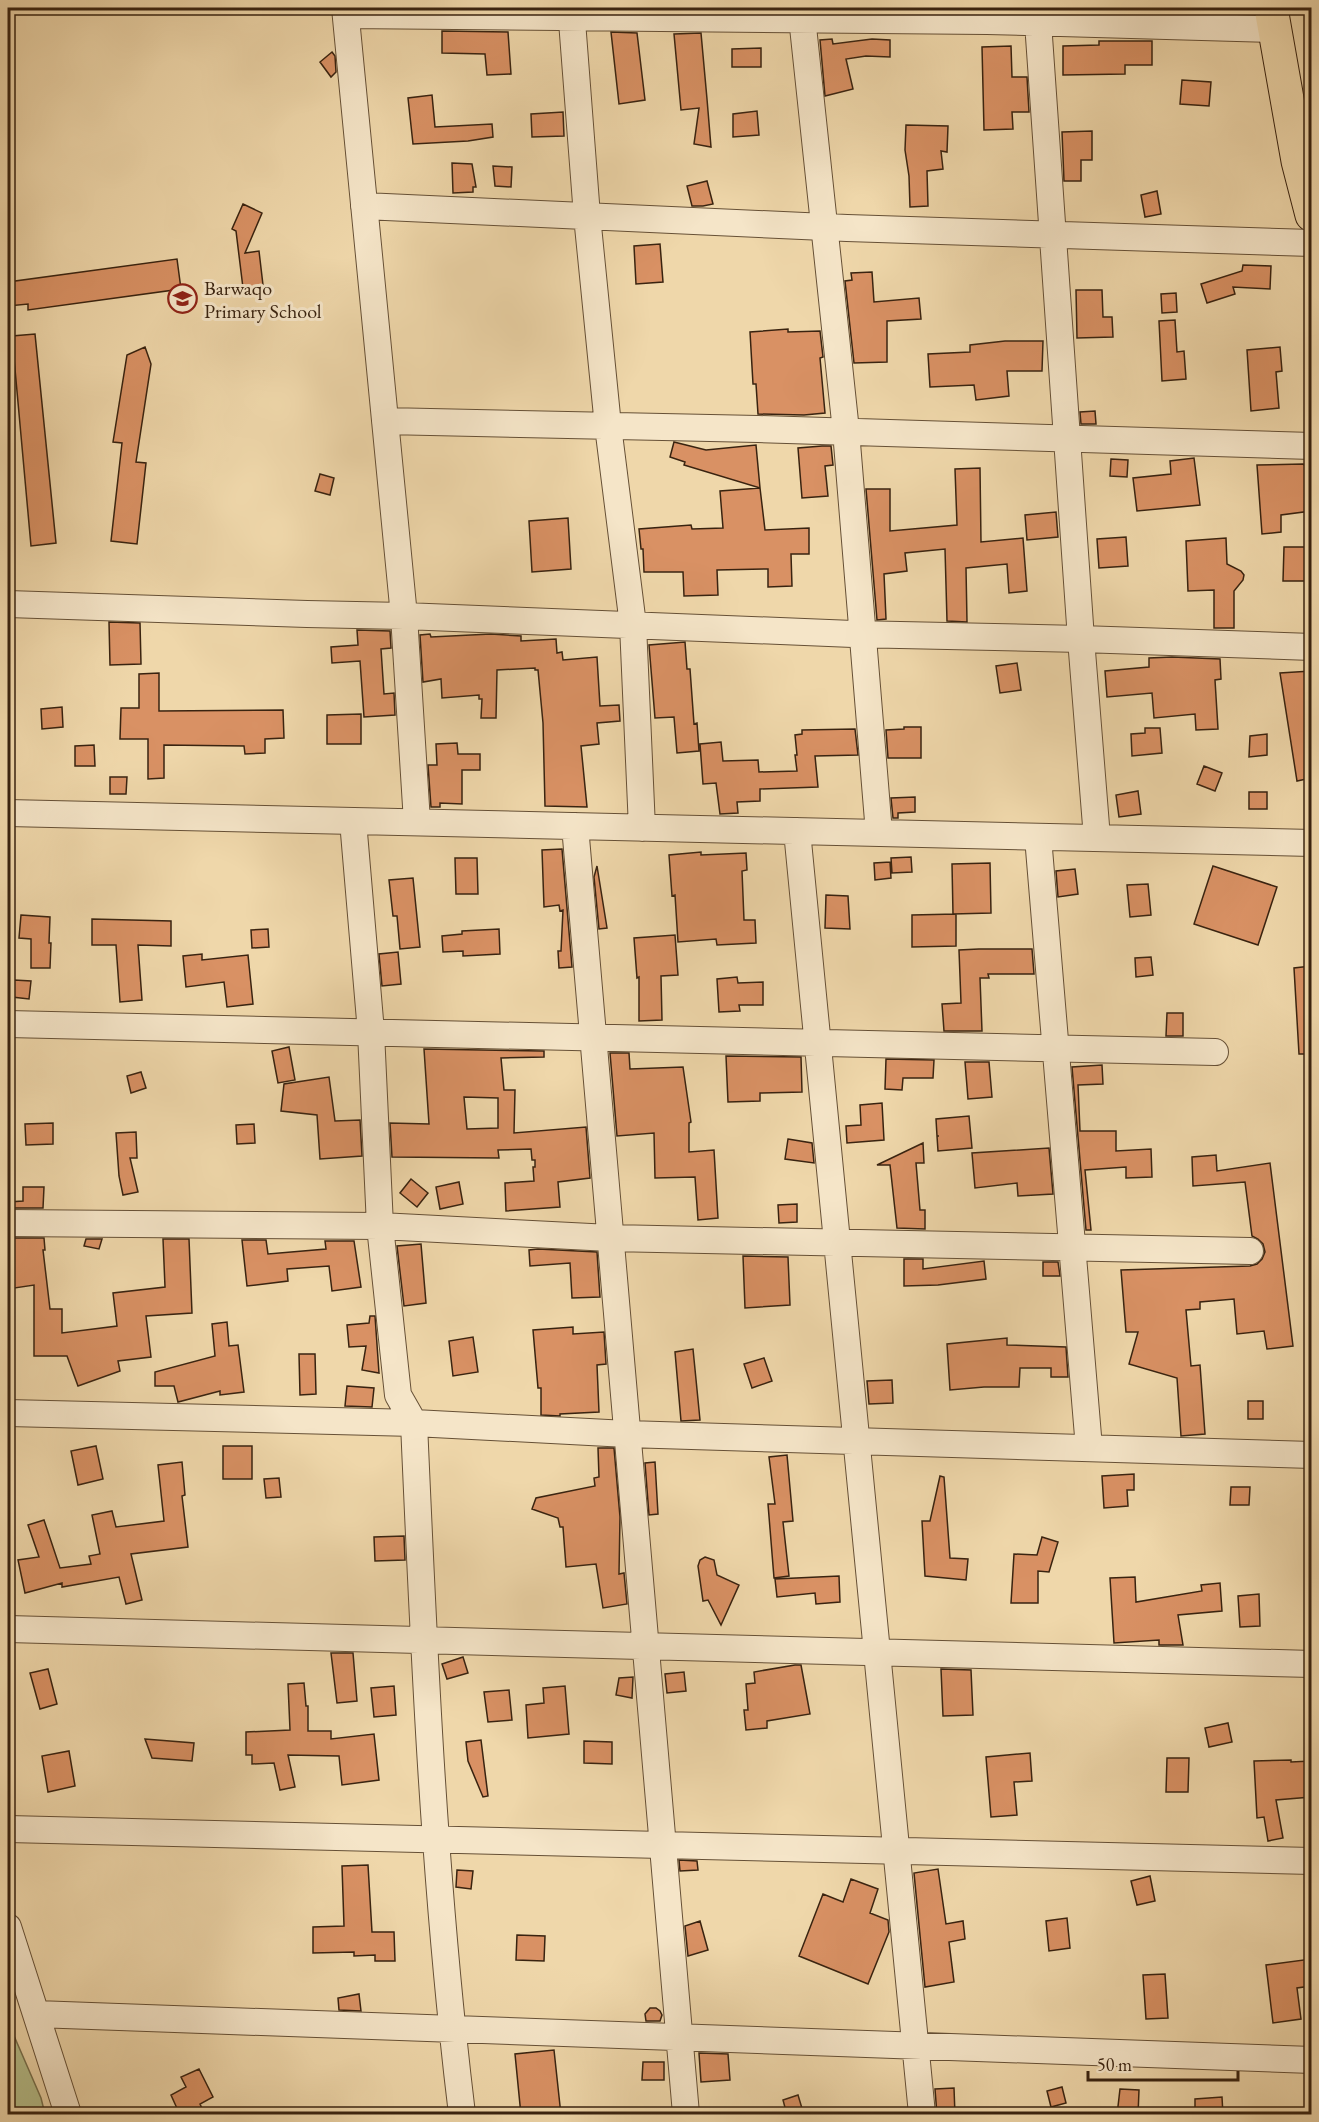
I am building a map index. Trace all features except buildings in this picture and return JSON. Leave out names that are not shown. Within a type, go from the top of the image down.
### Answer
[{"type":"main road","points":[[1273,18],[1298,161],[1311,215]]},
{"type":"street","points":[[417,822],[404,616],[345,11],[1273,18]]},
{"type":"street","points":[[571,12],[587,216],[608,426],[633,625],[642,828]]},
{"type":"street","points":[[802,13],[846,431],[879,833]]},
{"type":"street","points":[[1038,15],[1097,838]]},
{"type":"street","points":[[364,206],[825,226],[1311,243]]},
{"type":"street","points":[[386,421],[846,431],[1311,446]]},
{"type":"street","points":[[8,604],[404,616],[862,634],[1311,647]]},
{"type":"street","points":[[8,813],[1311,843]]},
{"type":"street","points":[[353,821],[371,1032],[380,1226],[398,1395],[414,1423],[436,1840],[451,2029],[462,2115]]},
{"type":"street","points":[[575,826],[686,2115]]},
{"type":"street","points":[[797,831],[922,2115]]},
{"type":"street","points":[[1038,837],[1089,1448]]},
{"type":"street","points":[[8,1024],[1215,1052]]},
{"type":"street","points":[[8,1222],[380,1226],[610,1238],[1250,1251]]},
{"type":"street","points":[[8,1413],[414,1423],[627,1434],[1311,1455]]},
{"type":"street","points":[[8,1629],[1311,1664]]},
{"type":"street","points":[[8,1830],[1311,1862]]},
{"type":"street","points":[[8,1926],[68,2115]]},
{"type":"street","points":[[36,2014],[1311,2060]]},
{"type":"green space","points":[[8,2022],[41,2098],[45,2114],[8,2114]]},
{"type":"place","name":"Barwaqo Primary School","points":[[183,299]]}]
